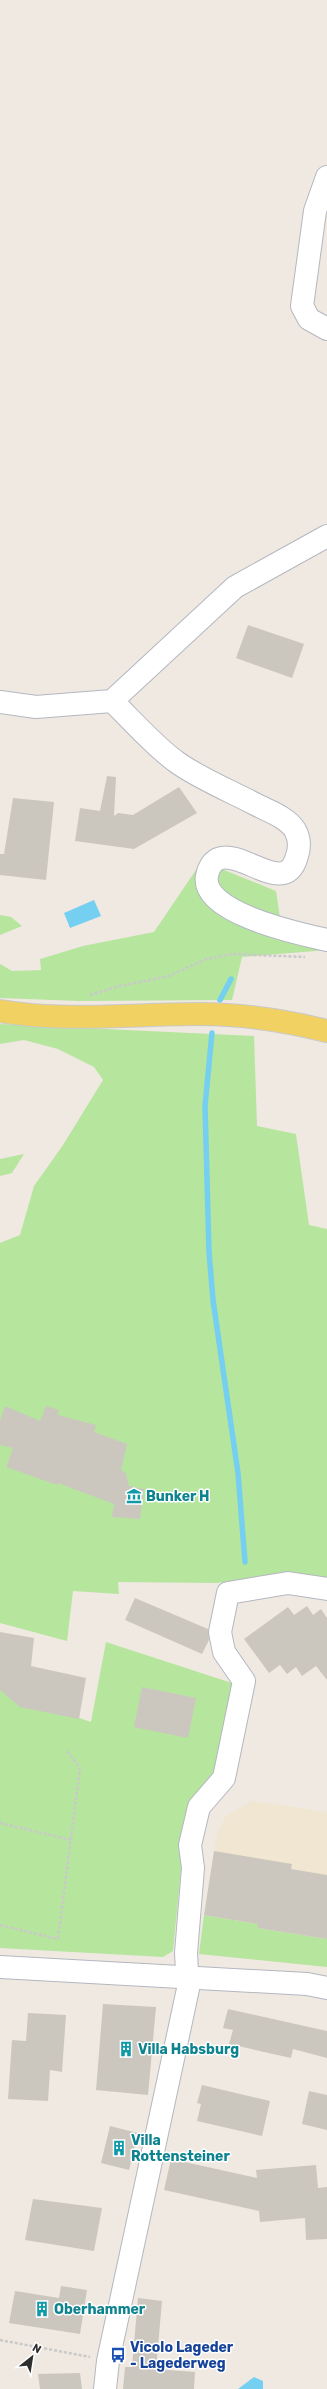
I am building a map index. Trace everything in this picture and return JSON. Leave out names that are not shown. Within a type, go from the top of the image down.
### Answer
[{"type":"main road","points":[[0,1011],[60,1018],[201,1014],[233,1016],[299,1024],[327,1031]]},
{"type":"street","points":[[327,177],[315,211],[302,306],[309,319],[327,329]]},
{"type":"street","points":[[0,702],[36,707],[112,701],[235,587],[327,536]]},
{"type":"street","points":[[112,701],[178,763],[283,819],[297,834],[299,850],[296,859],[286,870],[278,873],[260,870],[236,858],[219,859],[213,863],[206,878],[208,887],[215,896],[243,915],[327,940]]},
{"type":"street","points":[[105,2389],[108,2361],[186,2002],[188,1978],[186,1953],[193,1868],[190,1844],[199,1807],[224,1778],[244,1681],[224,1652],[220,1632],[228,1593],[288,1583],[327,1589]]},
{"type":"street","points":[[0,1966],[307,1984],[327,1988]]},
{"type":"path","points":[[82,998],[120,986],[170,976],[206,959],[232,954],[311,957]]},
{"type":"path","points":[[0,1924],[58,1939],[80,1768],[67,1751]]},
{"type":"path","points":[[0,1823],[71,1840]]},
{"type":"path","points":[[0,2340],[108,2361]]},
{"type":"shaded area","points":[[252,1801],[327,1812],[327,1967],[199,1954],[217,1834],[226,1816]]},
{"type":"green space","points":[[202,861],[276,891],[281,924],[327,950],[242,957],[232,1000],[79,1001],[0,998],[0,964],[12,971],[41,970],[40,959],[83,946],[154,932]]},
{"type":"green space","points":[[0,915],[11,917],[22,926],[0,935]]},
{"type":"green space","points":[[0,1024],[254,1036],[257,1126],[296,1134],[309,1225],[327,1229],[327,1584],[281,1576],[216,1583],[118,1582],[119,1594],[73,1591],[67,1641],[0,1623],[0,1243],[20,1235],[34,1186],[63,1145],[103,1080],[94,1067],[58,1049],[24,1040],[0,1044]]},
{"type":"green space","points":[[24,1154],[12,1173],[0,1176],[0,1159]]},
{"type":"green space","points":[[106,1642],[238,1685],[221,1767],[187,1809],[173,1951],[163,1957],[0,1948],[0,1690],[91,1722]]},
{"type":"green space","points":[[204,1915],[258,1924],[258,1928],[327,1939],[327,1967],[199,1954]]},
{"type":"water","points":[[94,900],[101,916],[70,928],[64,913]]},
{"type":"water","points":[[254,2377],[263,2381],[263,2389],[238,2389]]},
{"type":"building","points":[[248,625],[304,644],[292,678],[236,658]]},
{"type":"building","points":[[107,776],[116,777],[114,816],[118,813],[133,815],[179,787],[197,813],[134,849],[75,841],[80,808],[100,811]]},
{"type":"building","points":[[13,798],[54,802],[46,880],[0,875],[0,854],[4,854]]},
{"type":"building","name":"Bunker H","points":[[5,1406],[40,1421],[46,1406],[59,1410],[58,1415],[96,1425],[94,1432],[127,1444],[121,1470],[126,1473],[129,1486],[144,1489],[140,1519],[112,1517],[114,1504],[58,1483],[57,1485],[6,1467],[13,1448],[0,1445],[0,1421]]},
{"type":"building","points":[[135,1598],[208,1629],[209,1640],[202,1654],[125,1620]]},
{"type":"building","points":[[307,1606],[313,1615],[321,1609],[327,1618],[327,1680],[316,1666],[302,1676],[296,1667],[287,1674],[280,1665],[269,1673],[244,1639],[288,1607],[294,1615]]},
{"type":"building","points":[[0,1632],[34,1638],[31,1666],[86,1678],[79,1719],[20,1707],[0,1690]]},
{"type":"building","points":[[142,1687],[196,1698],[188,1738],[134,1727]]},
{"type":"building","points":[[214,1851],[292,1864],[291,1869],[327,1875],[327,1939],[258,1928],[258,1924],[204,1915]]},
{"type":"building","name":"Villa Habsburg","points":[[103,2004],[156,2007],[148,2095],[96,2090]]},
{"type":"building","points":[[228,2009],[327,2031],[327,2058],[293,2049],[291,2058],[229,2044],[233,2030],[223,2028]]},
{"type":"building","points":[[28,2013],[66,2015],[62,2072],[50,2070],[48,2101],[8,2099],[12,2040],[26,2041]]},
{"type":"building","points":[[202,2085],[270,2101],[262,2136],[197,2121],[201,2104],[197,2103]]},
{"type":"building","points":[[309,2091],[327,2095],[327,2130],[302,2124]]},
{"type":"building","name":"Villa Rottensteiner","points":[[110,2126],[138,2133],[129,2170],[101,2163]]},
{"type":"building","points":[[171,2159],[257,2178],[256,2170],[316,2165],[318,2188],[327,2187],[327,2239],[306,2240],[305,2218],[260,2222],[259,2211],[164,2190]]},
{"type":"building","points":[[33,2199],[102,2208],[94,2251],[25,2240]]},
{"type":"building","name":"Oberhammer","points":[[61,2286],[87,2290],[80,2334],[9,2323],[15,2291],[59,2298]]},
{"type":"building","points":[[138,2298],[162,2301],[156,2369],[195,2372],[194,2389],[123,2389],[125,2367],[132,2367]]},
{"type":"building","points":[[80,2373],[82,2389],[40,2389],[38,2374]]},
{"type":"waterway","points":[[220,1000],[231,979]]},
{"type":"waterway","points":[[212,1033],[205,1106],[209,1252],[213,1300],[238,1473],[245,1562]]},
{"type":"place","name":"Bunker H","points":[[134,1496]]},
{"type":"place","name":"Villa Habsburg","points":[[126,2049]]},
{"type":"place","name":"Villa Rottensteiner","points":[[119,2148]]},
{"type":"place","name":"Oberhammer","points":[[42,2309]]},
{"type":"place","name":"Vicolo Lageder - Lagederweg","points":[[118,2355]]}]
